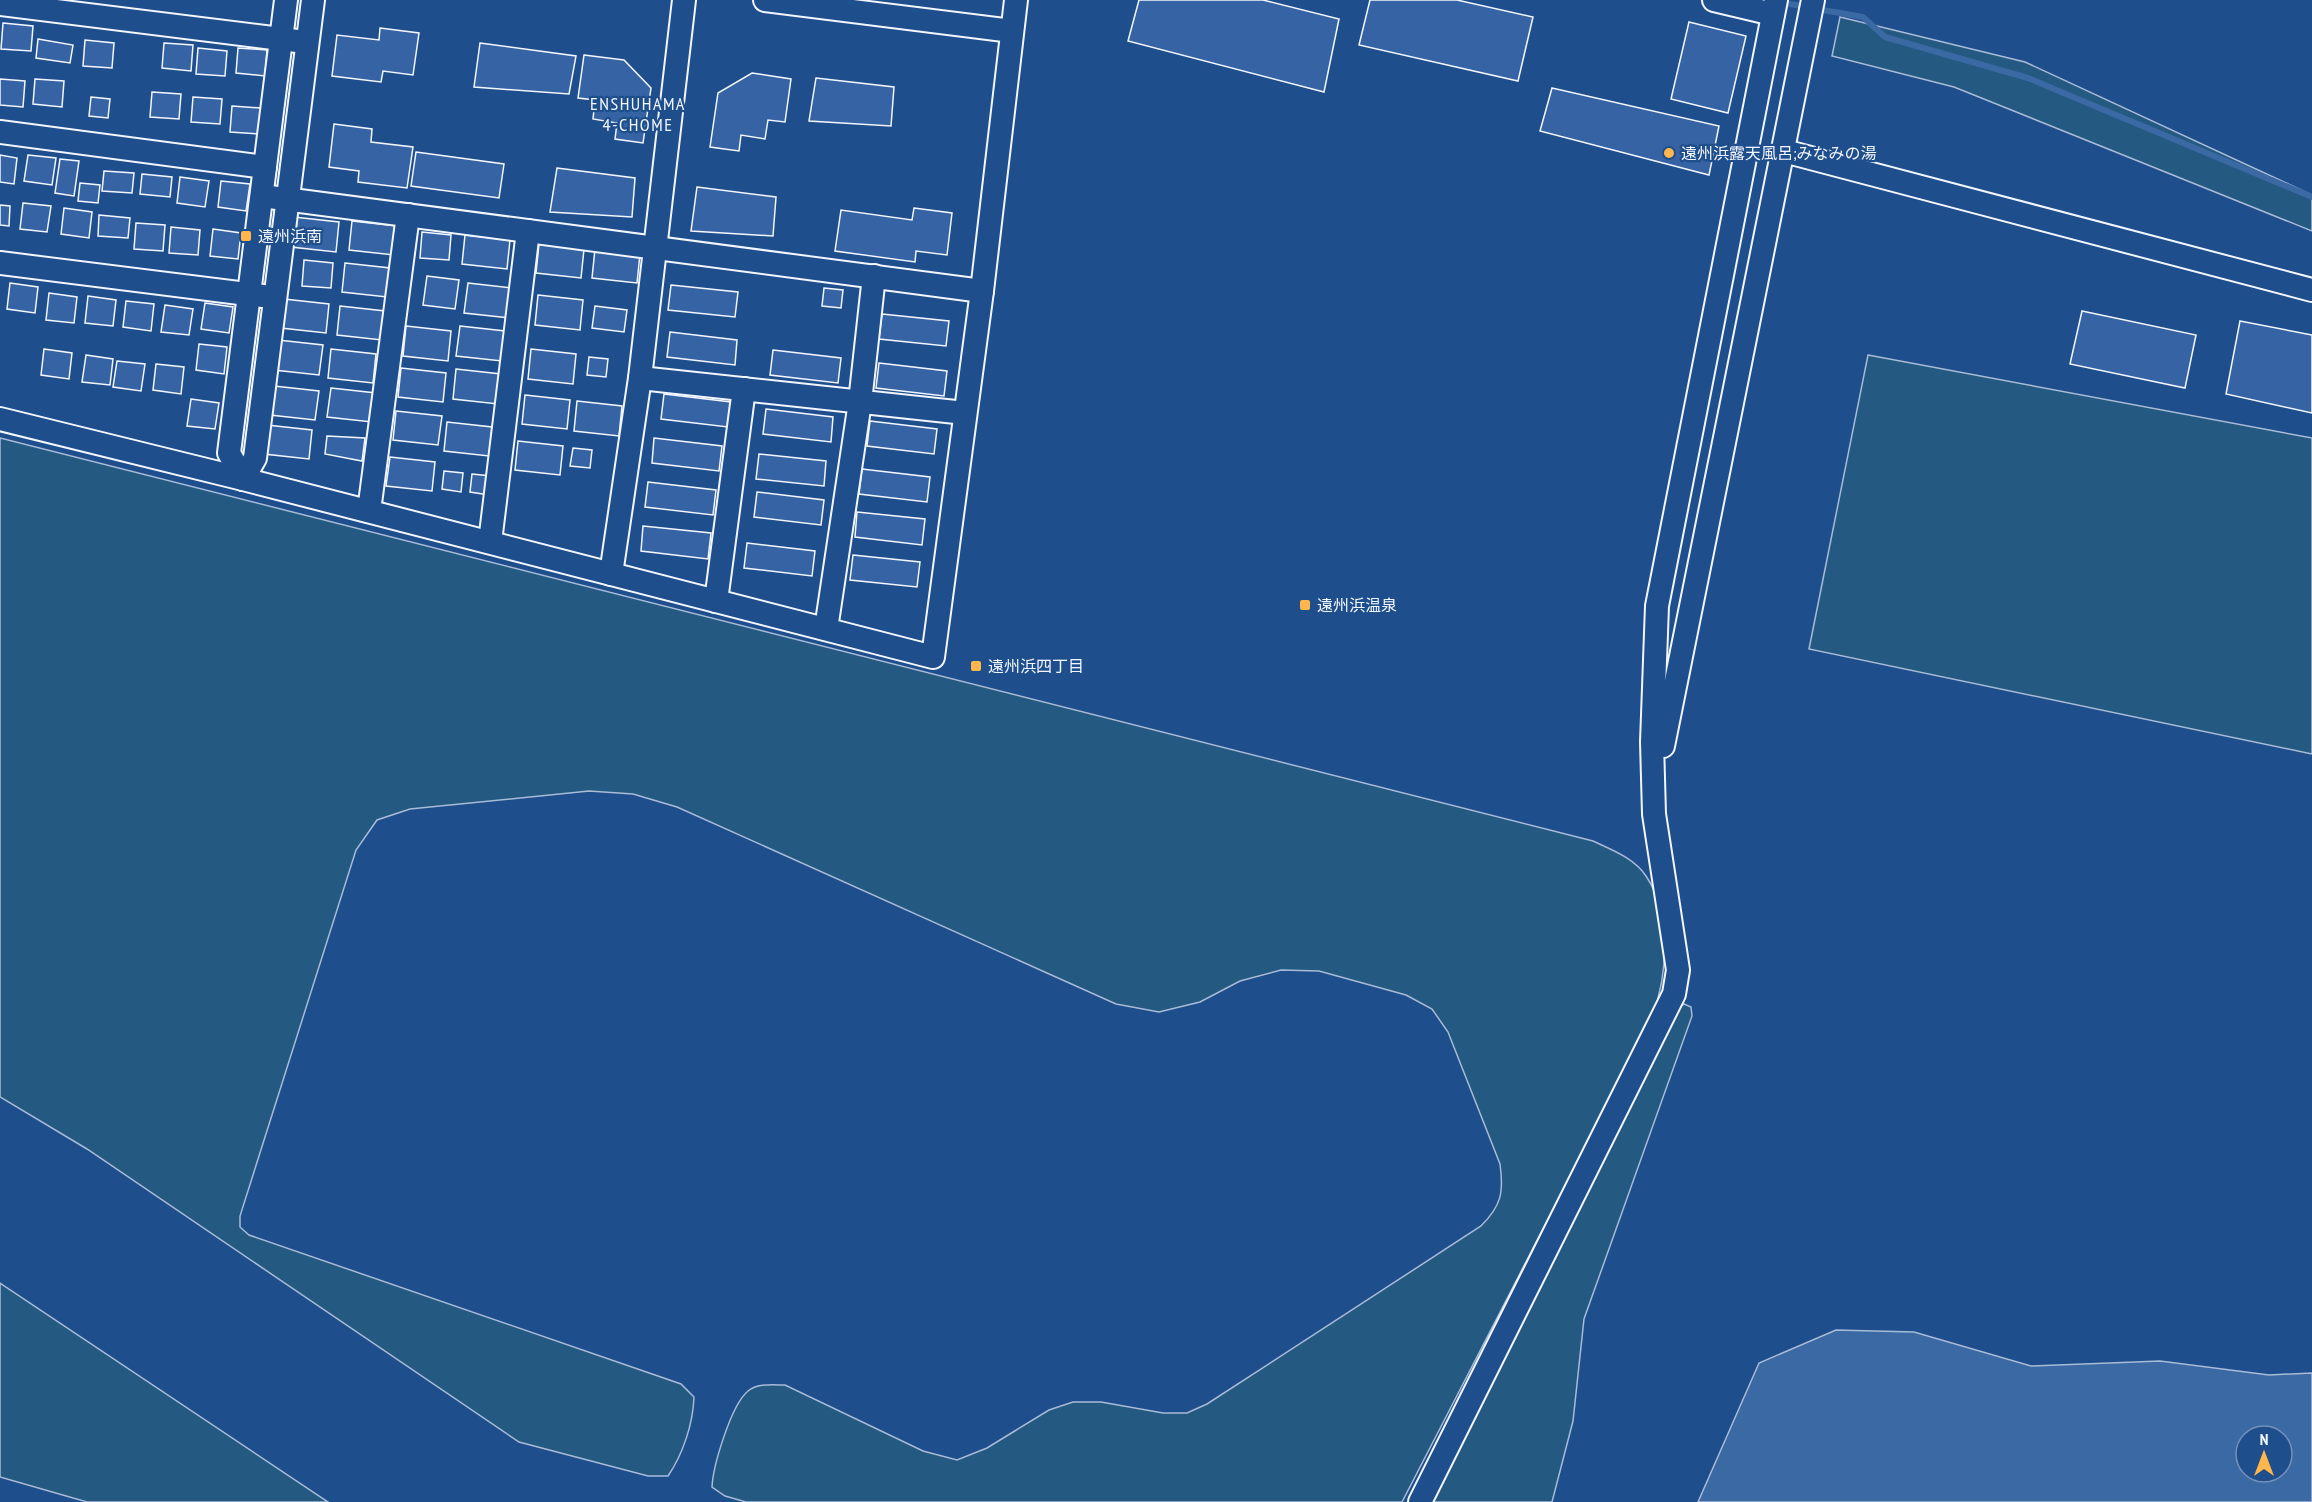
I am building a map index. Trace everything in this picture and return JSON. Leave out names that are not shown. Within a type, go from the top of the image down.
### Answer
[{"type":"street","points":[[243,478],[229,453],[286,0]]},
{"type":"street","points":[[243,478],[255,458],[313,0]]},
{"type":"street","points":[[611,574],[640,378],[684,0]]},
{"type":"street","points":[[765,0],[851,5],[1012,31]]},
{"type":"street","points":[[0,419],[243,478],[933,657],[982,291],[1016,0]]},
{"type":"street","points":[[1420,1502],[1674,994],[1678,970],[1654,814],[1653,741],[1658,606],[1775,7],[1714,0]]},
{"type":"street","points":[[1654,789],[1813,0]]},
{"type":"street","points":[[0,4],[307,42]]},
{"type":"street","points":[[0,132],[265,167]]},
{"type":"street","points":[[1784,151],[2312,290]]},
{"type":"street","points":[[262,196],[982,291]]},
{"type":"street","points":[[369,511],[408,215]]},
{"type":"street","points":[[490,542],[528,231]]},
{"type":"street","points":[[0,262],[275,297]]},
{"type":"street","points":[[826,629],[860,402],[874,276]]},
{"type":"street","points":[[640,378],[965,413]]},
{"type":"street","points":[[716,601],[744,389]]},
{"type":"shaded area","points":[[1840,17],[2025,62],[2312,195],[2312,231],[1954,87],[1832,56]]},
{"type":"shaded area","points":[[1868,355],[2312,438],[2312,754],[1809,649]]},
{"type":"shaded area","points":[[0,438],[1593,841],[1635,864],[1646,876],[1655,892],[1664,927],[1664,965],[1652,1018],[1402,1502],[746,1502],[725,1496],[712,1487],[719,1451],[735,1409],[748,1391],[761,1386],[785,1385],[923,1451],[957,1460],[987,1448],[1049,1410],[1073,1402],[1101,1402],[1163,1413],[1187,1413],[1207,1404],[1481,1226],[1493,1212],[1500,1198],[1502,1183],[1500,1164],[1448,1032],[1432,1009],[1406,995],[1319,971],[1281,970],[1240,981],[1200,1002],[1159,1012],[1116,1004],[677,807],[633,794],[589,791],[410,809],[377,820],[356,850],[240,1216],[240,1227],[249,1235],[681,1384],[694,1397],[693,1407],[683,1448],[668,1476],[648,1476],[519,1442],[87,1149],[0,1097]]},
{"type":"shaded area","points":[[1684,1004],[1691,1007],[1692,1016],[1584,1319],[1573,1421],[1552,1502],[1431,1502],[1676,1009]]},
{"type":"shaded area","points":[[0,1283],[328,1502],[87,1502],[0,1477]]},
{"type":"shaded area","points":[[1836,1330],[1914,1332],[2031,1366],[2160,1361],[2269,1375],[2312,1373],[2312,1502],[1698,1502],[1759,1363]]},
{"type":"building","points":[[1139,0],[1263,0],[1339,19],[1324,92],[1128,41]]},
{"type":"building","points":[[1370,0],[1457,0],[1533,17],[1518,81],[1359,45]]},
{"type":"building","points":[[1689,22],[1746,36],[1728,113],[1671,99]]},
{"type":"building","points":[[3,23],[33,26],[31,51],[1,49]]},
{"type":"building","points":[[380,28],[419,33],[413,75],[383,71],[381,82],[332,76],[337,35],[379,40]]},
{"type":"building","points":[[38,39],[73,45],[70,63],[36,58]]},
{"type":"building","points":[[85,40],[114,43],[112,68],[83,66]]},
{"type":"building","points":[[164,43],[193,45],[191,71],[162,68]]},
{"type":"building","points":[[480,43],[576,56],[569,94],[474,87]]},
{"type":"building","points":[[198,48],[227,51],[225,76],[196,74]]},
{"type":"building","points":[[238,48],[267,50],[265,76],[236,73]]},
{"type":"building","points":[[584,55],[624,60],[651,88],[643,143],[615,139],[617,123],[593,119],[595,100],[578,98]]},
{"type":"building","points":[[752,73],[791,79],[785,122],[768,120],[765,139],[741,135],[739,151],[710,147],[718,93]]},
{"type":"building","points":[[816,78],[894,87],[891,126],[809,121]]},
{"type":"building","points":[[0,79],[25,81],[23,107],[0,105]]},
{"type":"building","points":[[35,79],[64,81],[62,107],[33,104]]},
{"type":"building","name":"遠州浜露天風呂;みなみの湯","points":[[1552,88],[1719,126],[1709,175],[1540,131]]},
{"type":"building","points":[[152,92],[181,94],[179,119],[150,117]]},
{"type":"building","points":[[91,97],[110,99],[108,118],[89,116]]},
{"type":"building","points":[[193,97],[222,99],[220,124],[191,122]]},
{"type":"building","points":[[232,106],[261,108],[259,134],[230,132]]},
{"type":"building","points":[[334,124],[372,129],[371,142],[413,147],[407,188],[358,182],[359,171],[329,167]]},
{"type":"building","points":[[416,152],[504,164],[499,198],[411,186]]},
{"type":"building","points":[[0,155],[17,158],[14,184],[0,182]]},
{"type":"building","points":[[28,155],[56,158],[52,185],[24,181]]},
{"type":"building","points":[[60,159],[79,161],[74,196],[55,193]]},
{"type":"building","points":[[557,168],[635,178],[632,217],[550,212]]},
{"type":"building","points":[[104,171],[134,173],[132,193],[102,191]]},
{"type":"building","points":[[142,174],[172,177],[170,197],[140,194]]},
{"type":"building","points":[[180,177],[209,181],[205,207],[177,203]]},
{"type":"building","points":[[221,181],[250,184],[246,211],[218,207]]},
{"type":"building","points":[[80,183],[100,185],[98,203],[78,201]]},
{"type":"building","points":[[697,187],[776,197],[773,236],[691,231]]},
{"type":"building","points":[[23,203],[51,206],[47,232],[20,229]]},
{"type":"building","points":[[0,205],[10,206],[9,226],[0,225]]},
{"type":"building","points":[[64,208],[92,212],[89,238],[61,234]]},
{"type":"building","points":[[914,208],[952,213],[947,255],[916,251],[915,262],[835,251],[841,210],[912,220]]},
{"type":"building","points":[[99,215],[130,218],[128,238],[98,236]]},
{"type":"building","points":[[294,217],[339,222],[336,252],[291,247]]},
{"type":"building","points":[[352,221],[397,226],[394,255],[349,250]]},
{"type":"building","points":[[136,223],[165,225],[163,251],[134,249]]},
{"type":"building","points":[[171,227],[200,230],[198,255],[169,253]]},
{"type":"building","points":[[213,229],[241,233],[238,259],[210,256]]},
{"type":"building","points":[[422,232],[451,235],[449,260],[420,258]]},
{"type":"building","points":[[465,235],[510,240],[507,269],[462,264]]},
{"type":"building","points":[[539,244],[584,249],[581,278],[536,273]]},
{"type":"building","points":[[595,249],[640,254],[637,283],[592,278]]},
{"type":"building","points":[[304,260],[333,263],[331,288],[302,286]]},
{"type":"building","points":[[345,263],[390,268],[387,297],[342,292]]},
{"type":"building","points":[[427,276],[459,280],[455,309],[423,305]]},
{"type":"building","points":[[10,283],[38,287],[35,313],[7,309]]},
{"type":"building","points":[[468,283],[513,288],[510,318],[464,313]]},
{"type":"building","points":[[671,285],[738,292],[735,317],[668,310]]},
{"type":"building","points":[[824,288],[843,290],[841,308],[822,306]]},
{"type":"building","points":[[49,293],[77,297],[74,323],[46,320]]},
{"type":"building","points":[[538,295],[583,300],[580,330],[535,325]]},
{"type":"building","points":[[88,296],[116,300],[113,326],[85,323]]},
{"type":"building","points":[[284,299],[329,304],[326,333],[281,328]]},
{"type":"building","points":[[126,301],[154,304],[151,331],[123,327]]},
{"type":"building","points":[[205,303],[233,307],[229,333],[201,329]]},
{"type":"building","points":[[165,305],[193,309],[189,335],[161,332]]},
{"type":"building","points":[[340,306],[385,311],[382,340],[337,335]]},
{"type":"building","points":[[595,306],[627,310],[624,332],[592,328]]},
{"type":"building","points":[[2082,311],[2196,335],[2185,388],[2070,364]]},
{"type":"building","points":[[882,314],[949,321],[946,346],[879,339]]},
{"type":"building","points":[[2240,321],[2312,335],[2312,413],[2226,394]]},
{"type":"building","points":[[406,326],[451,331],[448,361],[403,356]]},
{"type":"building","points":[[460,326],[505,331],[502,361],[456,356]]},
{"type":"building","points":[[670,332],[737,340],[735,365],[667,357]]},
{"type":"building","points":[[278,340],[323,345],[319,375],[274,370]]},
{"type":"building","points":[[199,344],[227,347],[224,374],[196,370]]},
{"type":"building","points":[[44,349],[72,353],[69,379],[41,375]]},
{"type":"building","points":[[331,349],[376,354],[373,383],[328,378]]},
{"type":"building","points":[[531,349],[576,354],[573,384],[528,379]]},
{"type":"building","points":[[773,350],[841,358],[838,383],[770,375]]},
{"type":"building","points":[[86,355],[113,359],[110,385],[82,382]]},
{"type":"building","points":[[589,357],[608,359],[606,377],[587,375]]},
{"type":"building","points":[[117,361],[145,364],[141,391],[113,387]]},
{"type":"building","points":[[879,363],[947,371],[944,396],[876,388]]},
{"type":"building","points":[[156,364],[184,367],[181,394],[153,390]]},
{"type":"building","points":[[401,368],[446,373],[443,402],[398,397]]},
{"type":"building","points":[[456,369],[501,374],[498,404],[453,399]]},
{"type":"building","points":[[274,386],[319,391],[315,420],[270,415]]},
{"type":"building","points":[[331,388],[376,393],[372,422],[327,417]]},
{"type":"building","points":[[664,394],[731,402],[728,427],[661,419]]},
{"type":"building","points":[[525,395],[570,400],[567,429],[522,424]]},
{"type":"building","points":[[191,399],[219,403],[215,429],[187,426]]},
{"type":"building","points":[[577,401],[622,406],[619,436],[574,431]]},
{"type":"building","points":[[766,409],[833,417],[831,442],[763,434]]},
{"type":"building","points":[[396,411],[442,416],[438,445],[393,440]]},
{"type":"building","points":[[870,421],[937,429],[934,454],[867,446]]},
{"type":"building","points":[[447,422],[492,427],[489,456],[444,451]]},
{"type":"building","points":[[267,425],[312,430],[309,459],[264,454]]},
{"type":"building","points":[[327,436],[365,438],[362,461],[325,454]]},
{"type":"building","points":[[654,438],[722,446],[719,471],[652,463]]},
{"type":"building","points":[[518,441],[563,446],[560,475],[515,470]]},
{"type":"building","points":[[573,448],[592,450],[590,468],[570,466]]},
{"type":"building","points":[[759,454],[826,461],[824,486],[756,479]]},
{"type":"building","points":[[390,457],[435,462],[432,491],[386,486]]},
{"type":"building","points":[[862,469],[930,477],[927,502],[859,494]]},
{"type":"building","points":[[444,471],[463,473],[461,492],[442,489]]},
{"type":"building","points":[[472,474],[491,476],[489,495],[470,492]]},
{"type":"building","points":[[648,482],[716,490],[713,515],[645,507]]},
{"type":"building","points":[[757,492],[824,500],[821,525],[754,517]]},
{"type":"building","points":[[857,512],[925,519],[922,545],[855,537]]},
{"type":"building","points":[[643,526],[711,533],[708,559],[641,551]]},
{"type":"building","points":[[747,543],[815,551],[812,576],[744,568]]},
{"type":"building","points":[[853,555],[920,562],[917,587],[850,580]]},
{"type":"waterway","points":[[1779,2],[1807,7]]},
{"type":"waterway","points":[[1817,9],[1863,17],[1885,37],[2028,78],[2312,197]]},
{"type":"place","name":"遠州浜露天風呂;みなみの湯","points":[[1669,153]]},
{"type":"place","name":"遠州浜南","points":[[246,236]]},
{"type":"place","name":"遠州浜温泉","points":[[1305,605]]},
{"type":"place","name":"遠州浜四丁目","points":[[976,666]]},
{"type":"district","name":"ENSHUHAMA 4-CHOME","points":[[638,114]]}]
